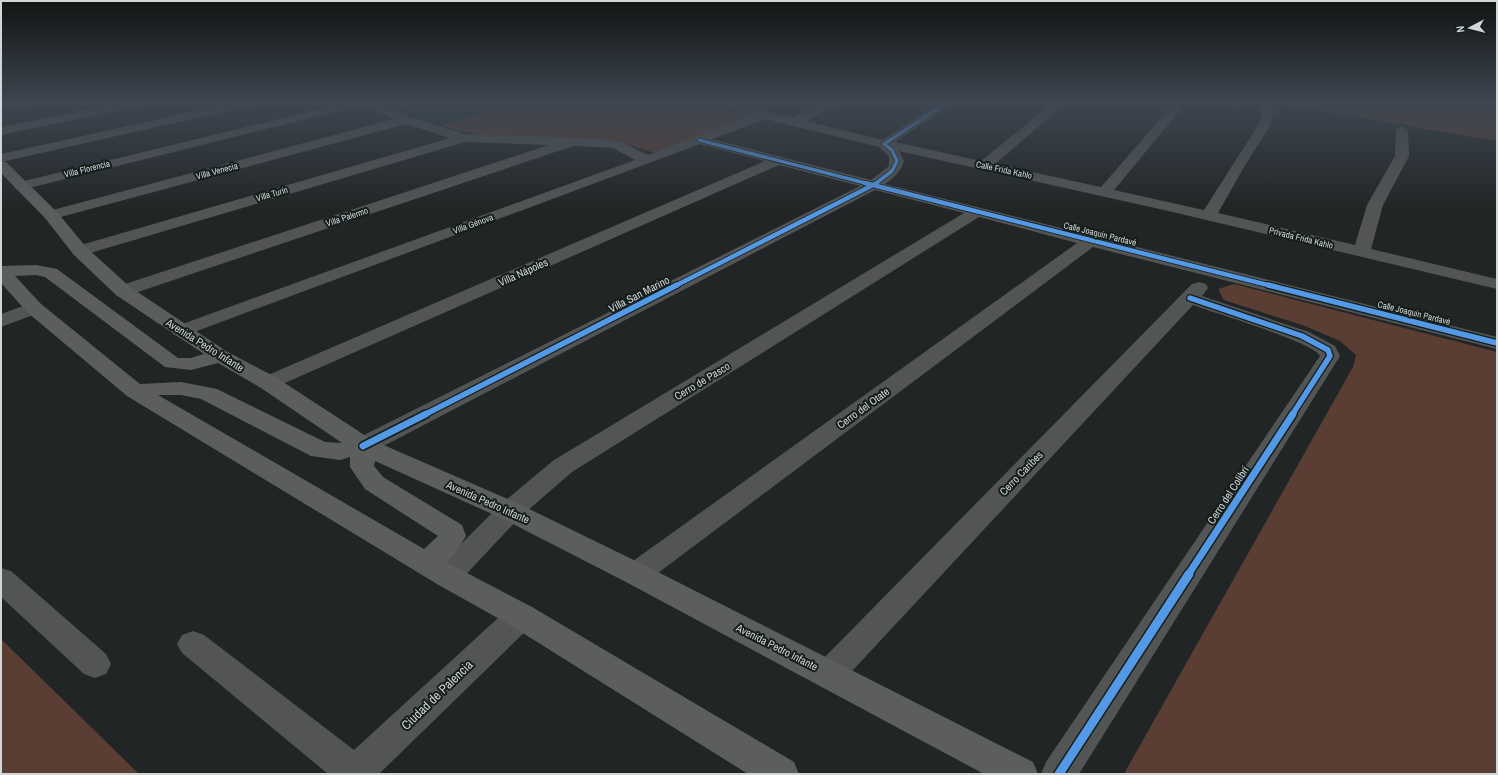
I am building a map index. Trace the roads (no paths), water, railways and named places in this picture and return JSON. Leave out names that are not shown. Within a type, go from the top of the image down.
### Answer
[{"type":"main road","name":"Avenida Pedro Infante","points":[[7,173],[51,215],[80,251],[123,292],[219,355],[270,383],[363,446],[510,511],[636,574],[1020,774]]},
{"type":"main road","points":[[1,272],[36,270],[51,273],[172,363],[186,365],[195,364],[219,355]]},
{"type":"main road","points":[[1,272],[34,308],[135,391],[436,569],[520,616],[781,774]]},
{"type":"main road","points":[[135,391],[174,387],[193,388],[209,394],[320,450],[340,452],[363,446],[362,467],[374,483],[452,532],[452,536],[445,547],[436,569]]},
{"type":"street","points":[[7,173],[126,138]]},
{"type":"street","name":"Villa Florencia","points":[[7,173],[182,138]]},
{"type":"street","name":"Villa Venecia","points":[[51,215],[338,138]]},
{"type":"street","name":"Villa Turín","points":[[80,251],[463,138]]},
{"type":"street","points":[[468,138],[616,145],[647,160]]},
{"type":"street","name":"Villa Génova","points":[[181,331],[704,138]]},
{"type":"street","name":"Calle Frida Kahlo","points":[[859,138],[1104,192]]},
{"type":"street","points":[[884,144],[893,138]]},
{"type":"street","points":[[984,166],[1018,138]]},
{"type":"street","points":[[1104,192],[1150,138]]},
{"type":"street","points":[[1208,216],[1239,161],[1256,138]]},
{"type":"street","points":[[1361,253],[1375,205],[1402,156],[1402,138]]},
{"type":"street","name":"Calle Joaquín Pardavé","points":[[699,140],[1090,241],[1497,343]]},
{"type":"street","name":"Villa Palermo","points":[[123,292],[570,142]]},
{"type":"street","name":"Villa San Marino","points":[[363,446],[874,185],[894,171],[897,164],[896,154],[884,144]]},
{"type":"street","name":"Villa Nápoles","points":[[270,383],[777,161]]},
{"type":"street","name":"Privada Frida Kahlo","points":[[1104,192],[1497,284]]},
{"type":"street","name":"Cerro de Pasco","points":[[436,569],[510,511],[563,466],[977,212]]},
{"type":"street","name":"Cerro del Otate","points":[[636,574],[1090,241]]},
{"type":"street","name":"Cerro Caribes","points":[[829,674],[1214,272]]},
{"type":"street","name":"Cerro del Colibrí","points":[[1059,774],[1330,356],[1328,350],[1302,336],[1190,298]]},
{"type":"street","points":[[1,321],[34,308]]},
{"type":"street","points":[[1,579],[95,664]]},
{"type":"street","name":"Ciudad de Palencia","points":[[355,774],[520,616]]},
{"type":"street","points":[[193,644],[355,774]]}]
